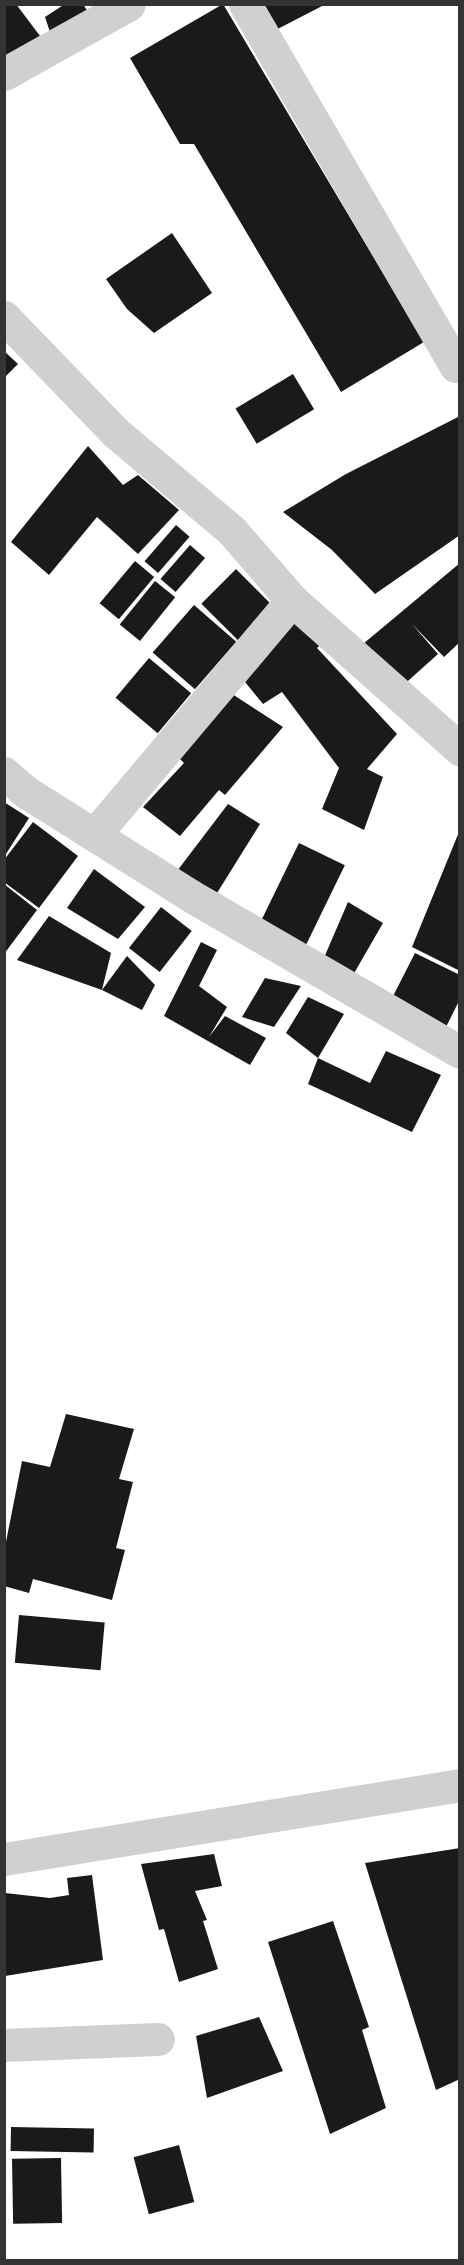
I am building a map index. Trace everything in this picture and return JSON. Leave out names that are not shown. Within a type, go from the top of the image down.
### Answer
[{"type":"street","points":[[4,74],[129,4]]},
{"type":"street","points":[[245,4],[456,366]]},
{"type":"street","points":[[4,317],[115,432],[232,531],[292,600],[455,734]]},
{"type":"street","points":[[95,834],[292,600]]},
{"type":"street","points":[[4,773],[26,792],[191,896],[459,1052]]},
{"type":"street","points":[[4,1859],[459,1785]]},
{"type":"street","points":[[4,2045],[158,2039]]},
{"type":"building","points":[[4,4],[16,4],[40,36],[4,57]]},
{"type":"building","points":[[65,4],[83,4],[88,12],[50,32],[45,17]]},
{"type":"building","points":[[223,4],[424,342],[341,392],[194,144],[180,144],[130,58]]},
{"type":"building","points":[[248,4],[326,4],[266,35]]},
{"type":"building","points":[[172,233],[212,293],[154,333],[127,309],[106,279]]},
{"type":"building","points":[[4,351],[18,364],[4,378]]},
{"type":"building","points":[[293,374],[314,409],[257,444],[236,409]]},
{"type":"building","points":[[460,416],[460,535],[375,594],[332,550],[283,512],[346,474]]},
{"type":"building","points":[[88,446],[123,485],[138,475],[179,510],[138,554],[97,517],[49,575],[11,542]]},
{"type":"building","points":[[176,525],[190,537],[158,573],[145,561]]},
{"type":"building","points":[[190,545],[205,558],[176,592],[160,579]]},
{"type":"building","points":[[135,561],[154,577],[119,619],[100,603]]},
{"type":"building","points":[[460,563],[460,642],[444,657],[412,624],[438,654],[399,689],[357,649]]},
{"type":"building","points":[[236,569],[274,607],[240,642],[201,604]]},
{"type":"building","points":[[155,581],[175,597],[140,641],[120,625]]},
{"type":"building","points":[[194,605],[236,642],[195,689],[153,653]]},
{"type":"building","points":[[297,610],[326,640],[317,648],[397,734],[367,769],[383,777],[364,830],[322,809],[339,768],[282,692],[263,704],[241,677]]},
{"type":"building","points":[[149,658],[191,693],[158,733],[116,698]]},
{"type":"building","points":[[229,692],[283,727],[225,795],[219,790],[180,836],[143,807],[184,763],[179,758]]},
{"type":"building","points":[[4,802],[29,818],[4,857]]},
{"type":"building","points":[[228,804],[260,824],[212,901],[174,875]]},
{"type":"building","points":[[33,822],[78,856],[39,908],[4,882],[4,860]]},
{"type":"building","points":[[460,832],[460,971],[412,947]]},
{"type":"building","points":[[299,843],[345,865],[303,951],[257,928]]},
{"type":"building","points":[[94,869],[145,907],[118,939],[67,908]]},
{"type":"building","points":[[4,884],[37,910],[4,954]]},
{"type":"building","points":[[348,902],[383,923],[349,982],[320,967]]},
{"type":"building","points":[[161,907],[192,931],[160,972],[129,948]]},
{"type":"building","points":[[49,916],[111,953],[102,990],[17,960]]},
{"type":"building","points":[[201,942],[217,950],[199,986],[227,1007],[209,1037],[225,1016],[266,1038],[250,1065],[164,1016]]},
{"type":"building","points":[[415,953],[460,975],[460,999],[444,1031],[389,1004]]},
{"type":"building","points":[[127,956],[155,985],[142,1010],[102,990]]},
{"type":"building","points":[[265,978],[301,986],[274,1027],[242,1017]]},
{"type":"building","points":[[308,997],[344,1014],[318,1058],[286,1033]]},
{"type":"building","points":[[386,1051],[441,1075],[412,1132],[308,1084],[318,1058],[370,1083]]},
{"type":"building","points":[[66,1414],[134,1429],[119,1479],[133,1482],[116,1548],[125,1550],[112,1600],[33,1579],[29,1593],[4,1586],[4,1552],[22,1461],[50,1467]]},
{"type":"building","points":[[19,1615],[105,1622],[100,1670],[15,1663]]},
{"type":"building","points":[[460,1848],[460,2079],[436,2090],[365,1863]]},
{"type":"building","points":[[214,1854],[222,1886],[195,1891],[207,1920],[203,1921],[218,1969],[179,1982],[164,1929],[159,1930],[141,1864]]},
{"type":"building","points":[[92,1875],[103,1960],[5,1976],[5,1893],[50,1898],[69,1895],[67,1878]]},
{"type":"building","points":[[333,1921],[369,2027],[362,2030],[386,2108],[330,2134],[268,1942]]},
{"type":"building","points":[[259,2017],[283,2071],[207,2098],[196,2036]]},
{"type":"building","points":[[11,2127],[94,2128],[94,2152],[11,2151]]},
{"type":"building","points":[[179,2145],[194,2202],[149,2214],[134,2157]]},
{"type":"building","points":[[61,2158],[62,2223],[13,2224],[12,2159]]}]
